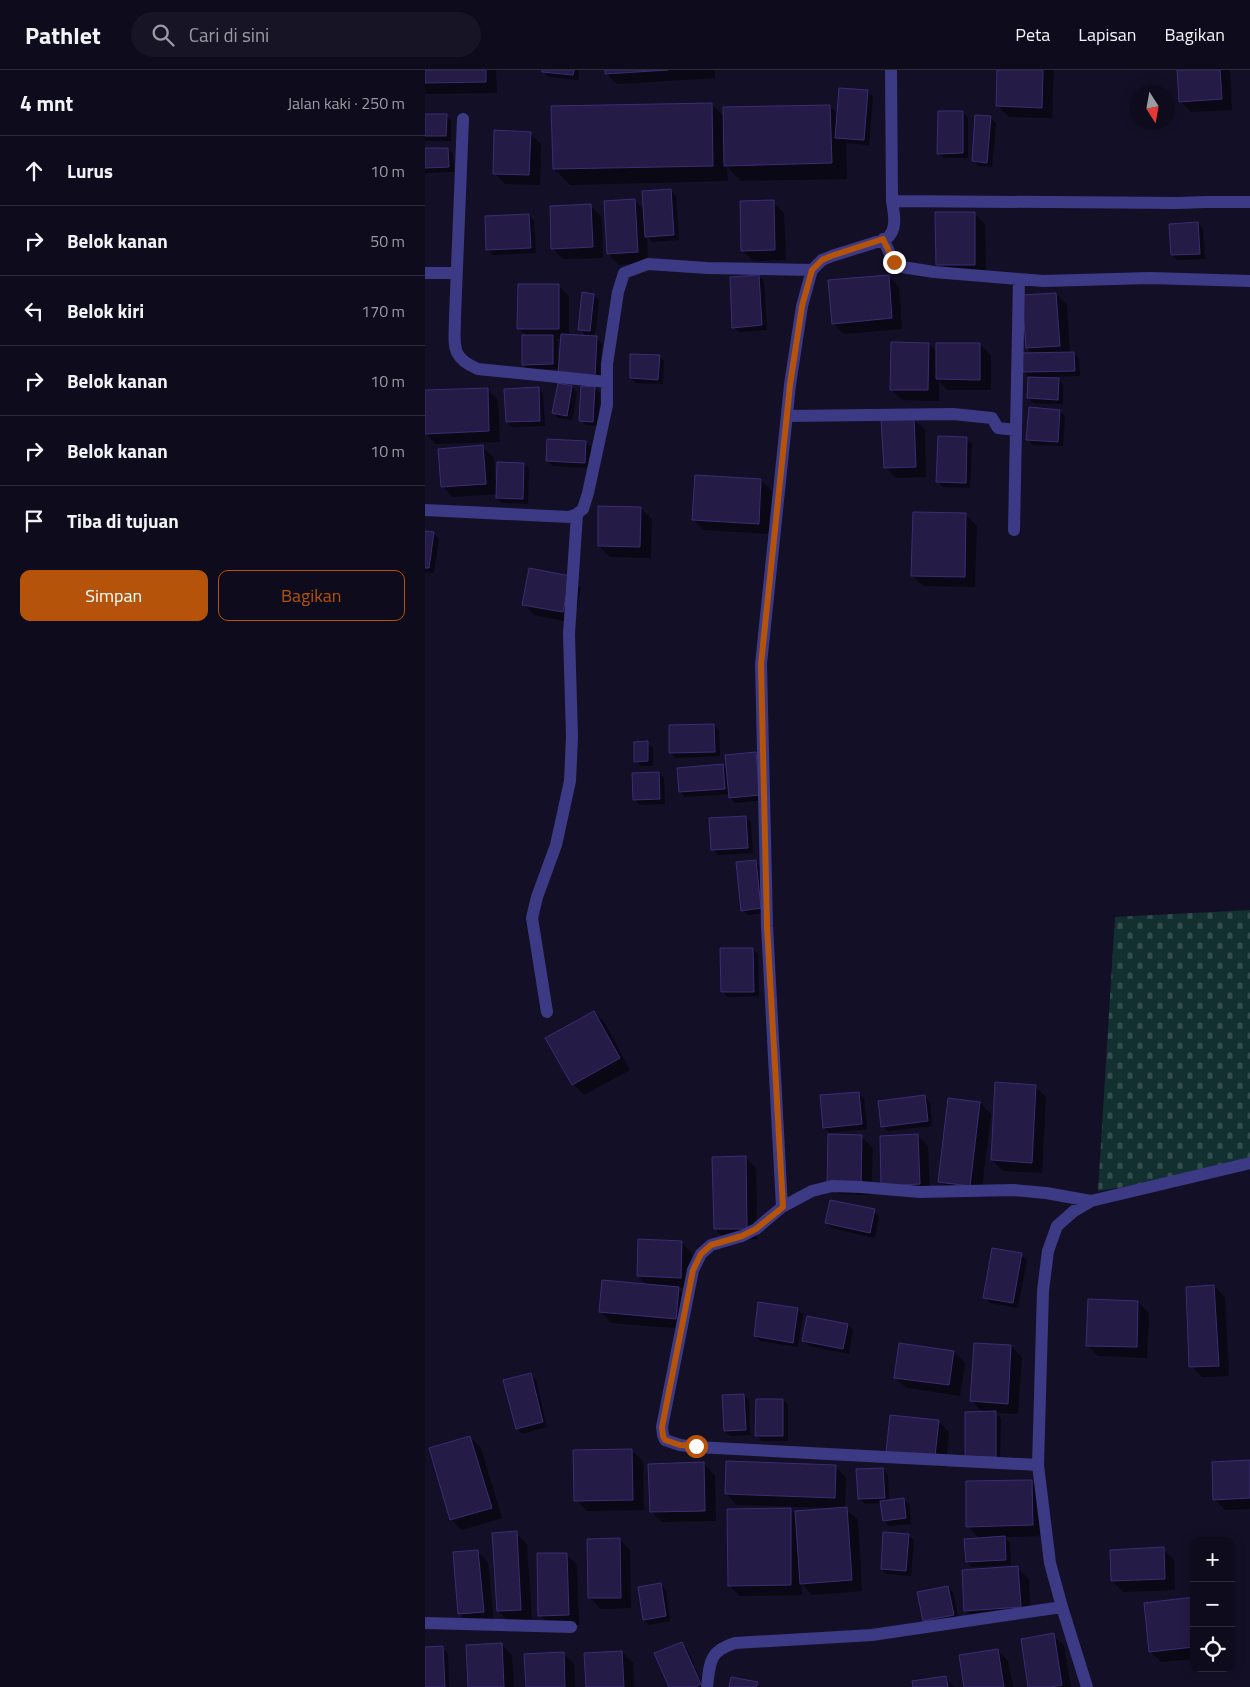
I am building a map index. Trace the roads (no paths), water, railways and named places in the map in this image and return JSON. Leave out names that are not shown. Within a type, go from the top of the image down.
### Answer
[{"type":"street","points":[[783,1207],[767,926],[761,664],[790,385],[802,306],[812,270],[822,260],[831,256],[883,239],[891,234],[895,223],[891,70]]},
{"type":"street","points":[[463,119],[456,273],[455,349],[461,360],[478,369],[607,382]]},
{"type":"street","points":[[893,201],[1250,202]]},
{"type":"street","points":[[883,239],[894,262],[901,267],[935,272],[1043,281],[1150,278],[1250,281]]},
{"type":"street","points":[[425,510],[569,516],[583,510],[607,405],[607,364],[624,273],[648,264],[707,268],[812,270]]},
{"type":"street","points":[[425,273],[456,273]]},
{"type":"street","points":[[1014,530],[1019,279]]},
{"type":"street","points":[[787,416],[953,414],[992,418],[998,428],[1016,430]]},
{"type":"street","points":[[547,1012],[532,918],[537,897],[556,845],[571,781],[572,737],[569,634],[577,514]]},
{"type":"street","points":[[1087,1687],[1050,1563],[1039,1465],[1043,1291],[1048,1251],[1057,1226],[1074,1211],[1091,1201],[1250,1163]]},
{"type":"street","points":[[1039,1465],[680,1445],[665,1440],[662,1427],[693,1270],[701,1254],[711,1245],[742,1236],[756,1229],[783,1207],[812,1191],[833,1186],[920,1192],[1014,1190],[1046,1193],[1091,1201]]},
{"type":"street","points":[[707,1687],[711,1662],[715,1654],[721,1647],[735,1643],[872,1636],[1062,1607]]},
{"type":"street","points":[[425,1623],[571,1627]]}]
